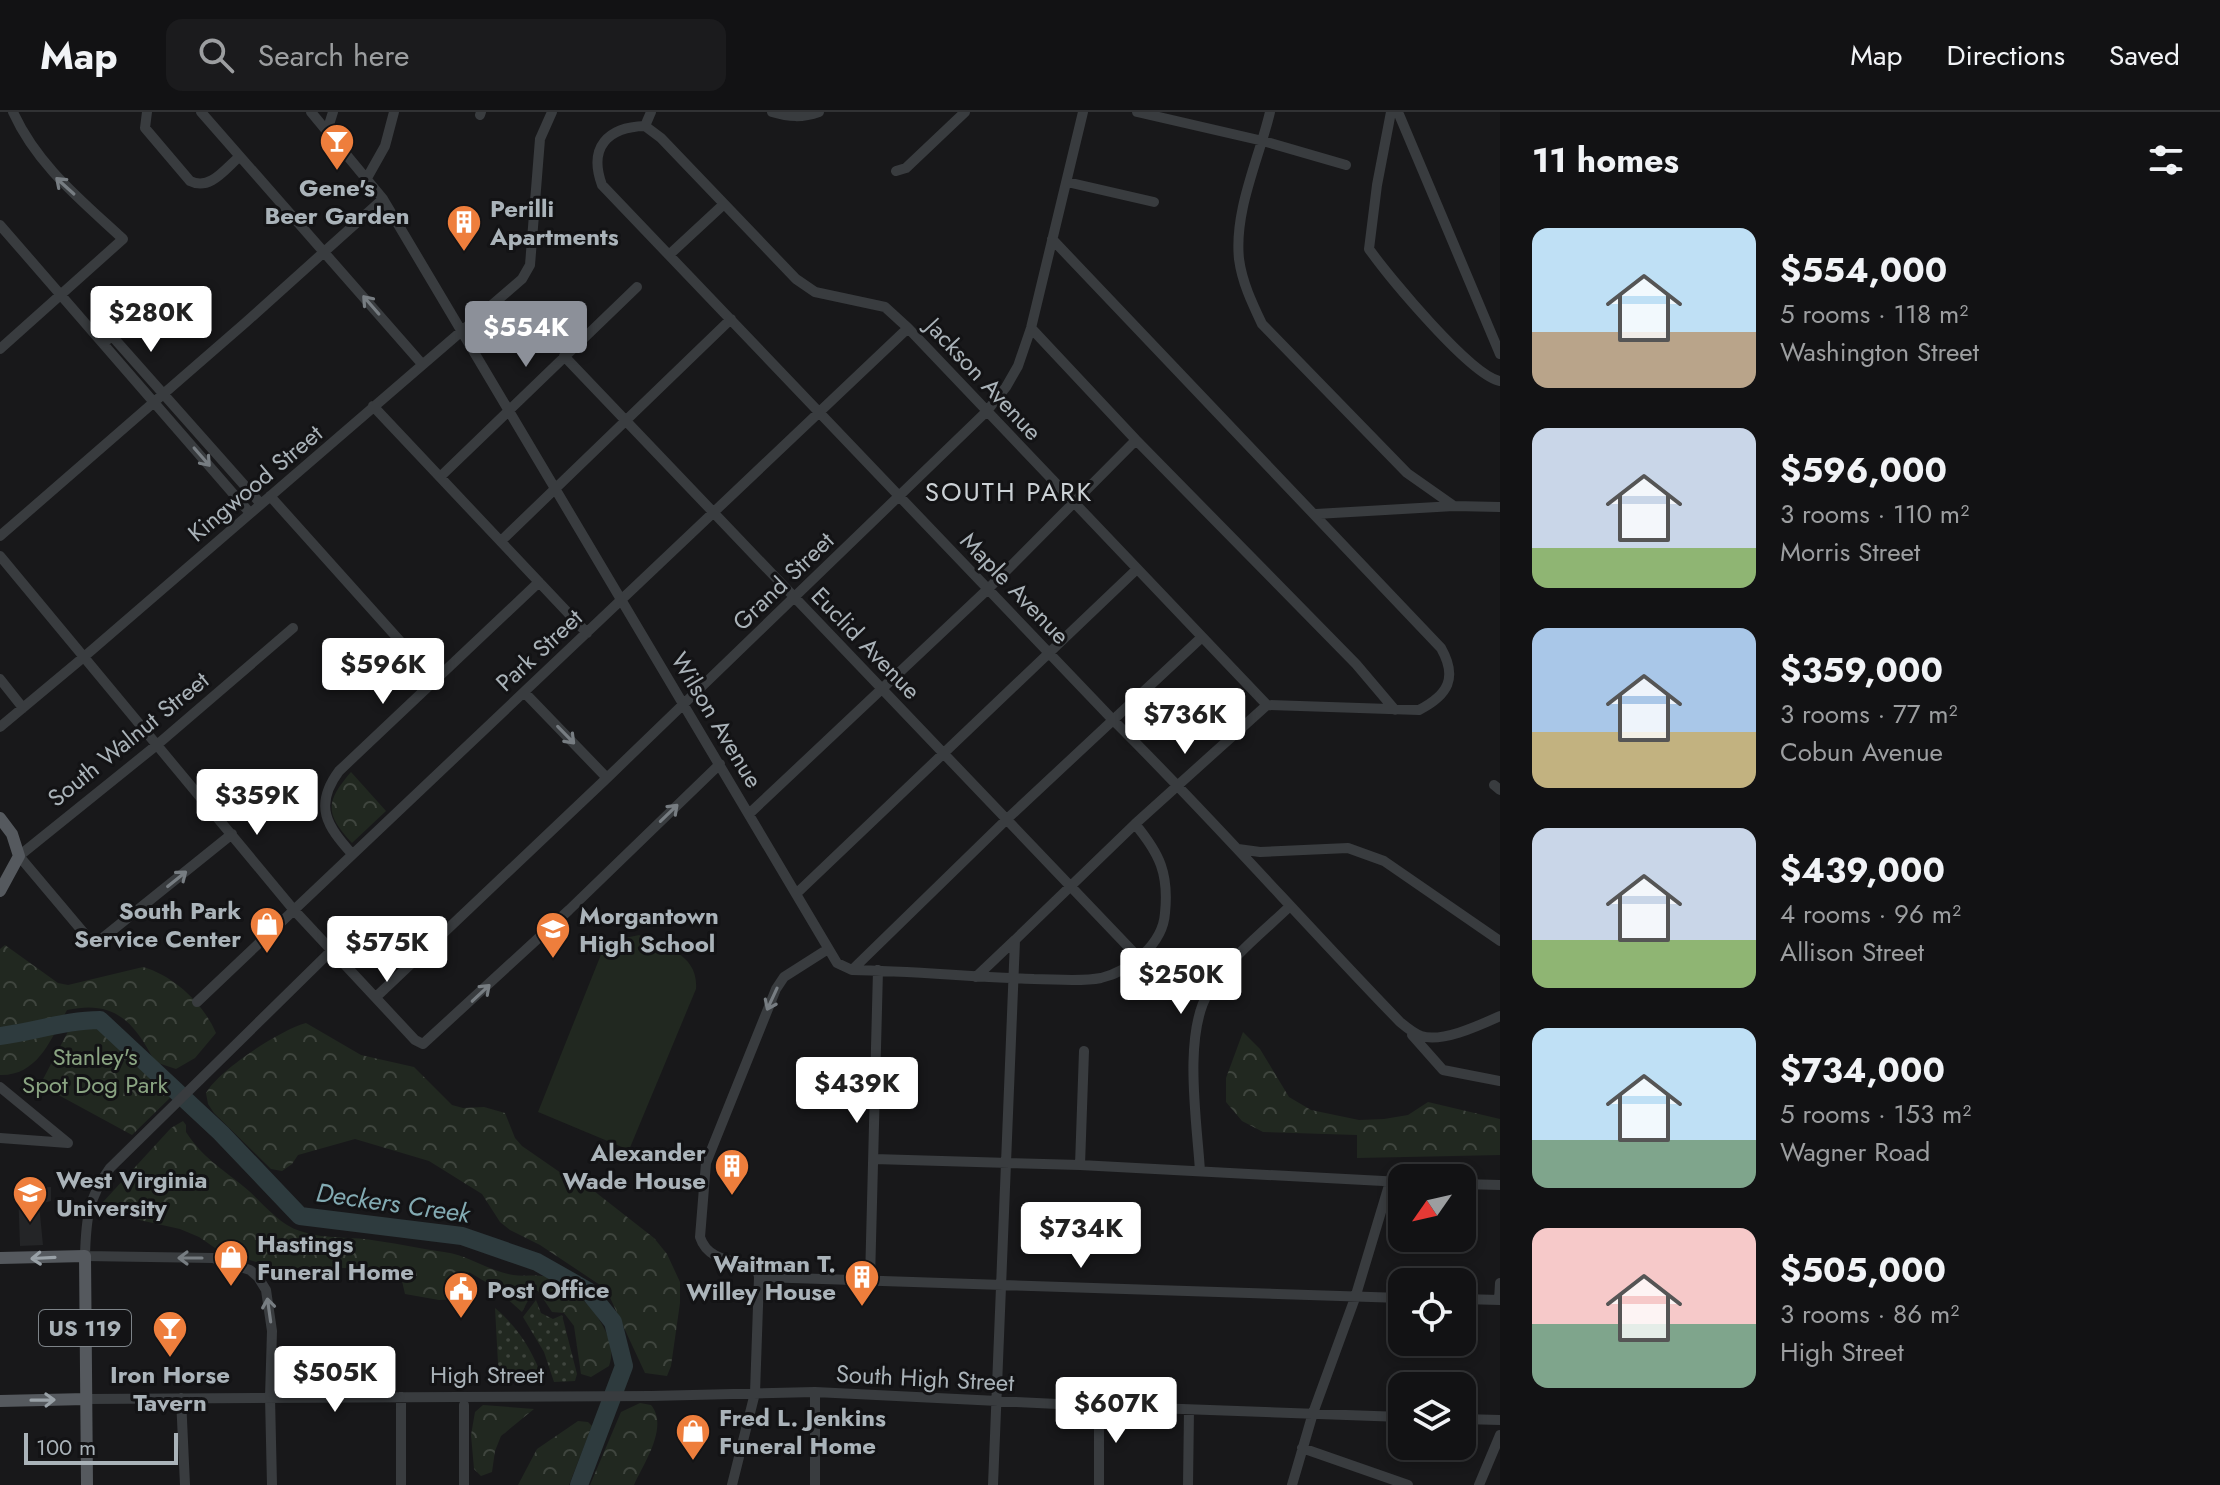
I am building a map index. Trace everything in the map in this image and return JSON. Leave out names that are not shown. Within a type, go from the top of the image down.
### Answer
[{"type":"main road","points":[[0,818],[12,834],[19,856]]},
{"type":"main road","name":"South Walnut Street","points":[[0,890],[19,856]]},
{"type":"main road","points":[[0,1258],[85,1256]]},
{"type":"main road","name":"US 119","points":[[85,1256],[87,1485]]},
{"type":"main road","name":"High Street","points":[[0,1401],[86,1399]]},
{"type":"street","points":[[0,349],[123,239],[55,177],[24,137],[13,112]]},
{"type":"street","points":[[147,112],[145,128],[150,136],[195,184],[208,183],[239,157]]},
{"type":"street","points":[[201,112],[422,364]]},
{"type":"street","name":"Wilson Avenue","points":[[311,112],[383,199],[828,949],[837,963],[852,970]]},
{"type":"street","points":[[327,131],[333,112]]},
{"type":"street","points":[[367,178],[385,146],[394,112]]},
{"type":"street","name":"Kingwood Street","points":[[0,727],[522,279],[530,265],[540,139],[552,112]]},
{"type":"street","points":[[645,126],[651,112]]},
{"type":"street","points":[[772,112],[805,117],[819,112]]},
{"type":"street","points":[[896,171],[906,168],[965,112]]},
{"type":"street","name":"Grand Street","points":[[376,997],[987,411],[1018,366],[1031,328],[1083,112]]},
{"type":"street","points":[[1137,112],[1263,141],[1346,165]]},
{"type":"street","points":[[1270,112],[1243,204],[1239,257],[1244,282],[1262,324],[1407,473],[1454,506]]},
{"type":"street","points":[[1391,112],[1369,249],[1452,346],[1490,380],[1500,381]]},
{"type":"street","points":[[1398,112],[1500,354]]},
{"type":"street","name":"Jackson Avenue","points":[[645,126],[661,138],[796,279],[815,292],[885,307],[908,328],[1267,705]]},
{"type":"street","name":"Maple Avenue","points":[[645,126],[623,127],[602,143],[596,160],[602,185],[1178,785],[1289,907],[1415,1034],[1425,1038],[1454,1034],[1500,1016]]},
{"type":"street","points":[[1067,182],[1154,202]]},
{"type":"street","points":[[0,536],[383,199]]},
{"type":"street","points":[[669,255],[724,204]]},
{"type":"street","points":[[0,225],[60,296],[163,394],[261,504]]},
{"type":"street","points":[[976,977],[1135,824],[1267,705],[1419,710],[1445,691],[1449,677],[1449,662],[1441,648],[1052,239]]},
{"type":"street","points":[[440,477],[637,287]]},
{"type":"street","points":[[501,541],[731,319]]},
{"type":"street","name":"Park Street","points":[[197,1002],[908,328]]},
{"type":"street","points":[[1031,328],[1356,664],[1395,710]]},
{"type":"street","points":[[108,340],[154,402],[250,513]]},
{"type":"street","name":"Euclid Avenue","points":[[564,356],[1139,958]]},
{"type":"street","points":[[373,406],[587,633]]},
{"type":"street","points":[[750,813],[989,588],[1136,440]]},
{"type":"street","points":[[270,496],[435,680]]},
{"type":"street","points":[[1316,514],[1454,506],[1500,507]]},
{"type":"street","points":[[0,556],[293,909],[415,1040],[423,1044],[569,910],[720,764]]},
{"type":"street","points":[[797,893],[1137,569]]},
{"type":"street","points":[[352,854],[334,834],[326,818],[324,806],[331,782],[539,582]]},
{"type":"street","name":"South Walnut Street","points":[[19,856],[158,744],[293,628]]},
{"type":"street","points":[[852,970],[1007,819],[1202,637]]},
{"type":"street","points":[[0,679],[23,708]]},
{"type":"street","points":[[524,692],[607,778]]},
{"type":"street","points":[[852,970],[1014,978],[1100,978],[1121,971],[1139,958],[1158,935],[1165,919],[1166,878],[1159,859],[1135,824]]},
{"type":"street","points":[[19,856],[94,945],[232,834]]},
{"type":"street","points":[[1238,849],[1260,852],[1348,848],[1384,861],[1500,941]]},
{"type":"street","points":[[1200,1171],[1194,1030],[1208,993],[1228,968],[1289,907]]},
{"type":"street","points":[[993,1485],[1015,940]]},
{"type":"street","points":[[732,1485],[755,1393],[759,1277],[757,1268],[715,1257],[702,1245],[706,1163],[776,989],[790,972],[828,949]]},
{"type":"street","points":[[272,1485],[272,1331],[266,1290],[261,1281],[250,1270],[213,1258],[85,1256],[88,1208],[96,1187],[110,1168],[331,951]]},
{"type":"street","points":[[870,1280],[878,970]]},
{"type":"street","points":[[1400,1022],[1443,1070],[1500,1081]]},
{"type":"street","points":[[1080,1165],[1084,1051]]},
{"type":"street","points":[[0,1087],[68,1143],[0,1138]]},
{"type":"street","points":[[874,1159],[1080,1165],[1388,1182]]},
{"type":"street","points":[[1476,1184],[1500,1185]]},
{"type":"street","points":[[1292,1485],[1313,1413],[1388,1205]]},
{"type":"street","points":[[759,1277],[1388,1298]]},
{"type":"street","points":[[1476,1299],[1499,1300],[1500,1283]]},
{"type":"street","points":[[815,1392],[815,1485]]},
{"type":"street","name":"South High Street","points":[[686,1394],[815,1392],[1388,1416]]},
{"type":"street","name":"High Street","points":[[86,1399],[686,1394]]},
{"type":"street","points":[[401,1397],[401,1485]]},
{"type":"street","points":[[181,1398],[185,1485]]},
{"type":"street","points":[[464,1405],[464,1485]]},
{"type":"street","points":[[1099,1406],[1099,1485]]},
{"type":"street","points":[[1188,1485],[1189,1410]]},
{"type":"street","points":[[1476,1419],[1500,1420]]},
{"type":"street","points":[[1479,1485],[1500,1435]]},
{"type":"street","points":[[1302,1448],[1408,1485]]},
{"type":"shaded area","name":"West Virginia University","points":[[51,1187],[51,1201],[39,1204],[43,1245],[20,1246],[18,1189]]},
{"type":"green space","points":[[351,772],[386,811],[352,843],[337,824],[332,808],[336,792]]},
{"type":"green space","points":[[639,935],[669,948],[686,960],[692,968],[696,989],[629,1150],[538,1112],[602,952],[615,940]]},
{"type":"green space","points":[[5,945],[58,983],[68,985],[143,967],[155,971],[195,1001],[216,1033],[195,1058],[176,1069],[155,1062],[140,1036],[111,1012],[99,1008],[67,1010],[49,1044],[34,1063],[13,1074],[0,1075],[0,949]]},
{"type":"green space","name":"Stanley's Spot Dog Park","points":[[74,1020],[100,1020],[174,1094],[132,1135],[40,1085]]},
{"type":"green space","points":[[306,1023],[361,1055],[414,1067],[452,1105],[484,1107],[505,1113],[515,1138],[522,1146],[574,1182],[594,1191],[654,1238],[667,1254],[680,1282],[680,1303],[667,1376],[645,1373],[606,1289],[540,1245],[510,1230],[500,1222],[482,1194],[429,1161],[355,1139],[298,1155],[282,1171],[271,1169],[214,1113],[206,1093],[223,1073],[251,1052]]},
{"type":"green space","points":[[1243,1032],[1260,1049],[1289,1097],[1311,1110],[1359,1120],[1384,1119],[1408,1115],[1428,1102],[1500,1119],[1500,1155],[1357,1158],[1357,1135],[1263,1132],[1242,1121],[1226,1102],[1226,1078]]},
{"type":"green space","points":[[183,1121],[186,1132],[205,1156],[292,1228],[319,1236],[368,1240],[453,1254],[504,1273],[545,1276],[566,1285],[587,1304],[604,1328],[611,1354],[609,1366],[591,1377],[581,1374],[574,1326],[564,1313],[552,1312],[538,1291],[533,1291],[522,1312],[494,1287],[469,1272],[462,1299],[439,1300],[405,1294],[399,1268],[275,1268],[218,1250],[180,1229],[135,1219],[103,1202],[171,1128]]},
{"type":"green space","points":[[536,1300],[541,1313],[553,1319],[562,1315],[577,1374],[575,1381],[554,1382],[544,1352],[523,1317]]},
{"type":"green space","points":[[495,1308],[524,1341],[544,1381],[499,1382]]},
{"type":"green space","points":[[640,1403],[651,1405],[657,1424],[653,1445],[634,1485],[590,1485],[621,1412]]},
{"type":"green space","points":[[483,1405],[534,1409],[501,1436],[492,1472],[481,1476],[474,1469],[471,1435],[475,1412]]},
{"type":"green space","points":[[578,1421],[588,1422],[592,1426],[569,1485],[518,1485],[537,1449]]},
{"type":"waterway","name":"Deckers Creek","points":[[0,1036],[100,1020],[221,1133],[300,1216],[462,1236],[537,1262],[588,1291],[613,1322],[624,1366],[579,1485]]},
{"type":"place","name":"Gene's Beer Garden","points":[[337,172]]},
{"type":"place","name":"Perilli Apartments","points":[[464,253]]},
{"type":"place","name":"South Park Service Center","points":[[267,955]]},
{"type":"place","name":"Morgantown High School","points":[[553,960]]},
{"type":"place","name":"Alexander Wade House","points":[[732,1197]]},
{"type":"place","name":"West Virginia University","points":[[30,1224]]},
{"type":"place","name":"Hastings Funeral Home","points":[[231,1288]]},
{"type":"place","name":"Waitman T. Willey House","points":[[862,1308]]},
{"type":"place","name":"Post Office","points":[[461,1320]]},
{"type":"place","name":"Iron Horse Tavern","points":[[170,1359]]},
{"type":"place","name":"Fred L. Jenkins Funeral Home","points":[[693,1462]]},
{"type":"district","name":"SOUTH PARK","points":[[1009,492]]}]
